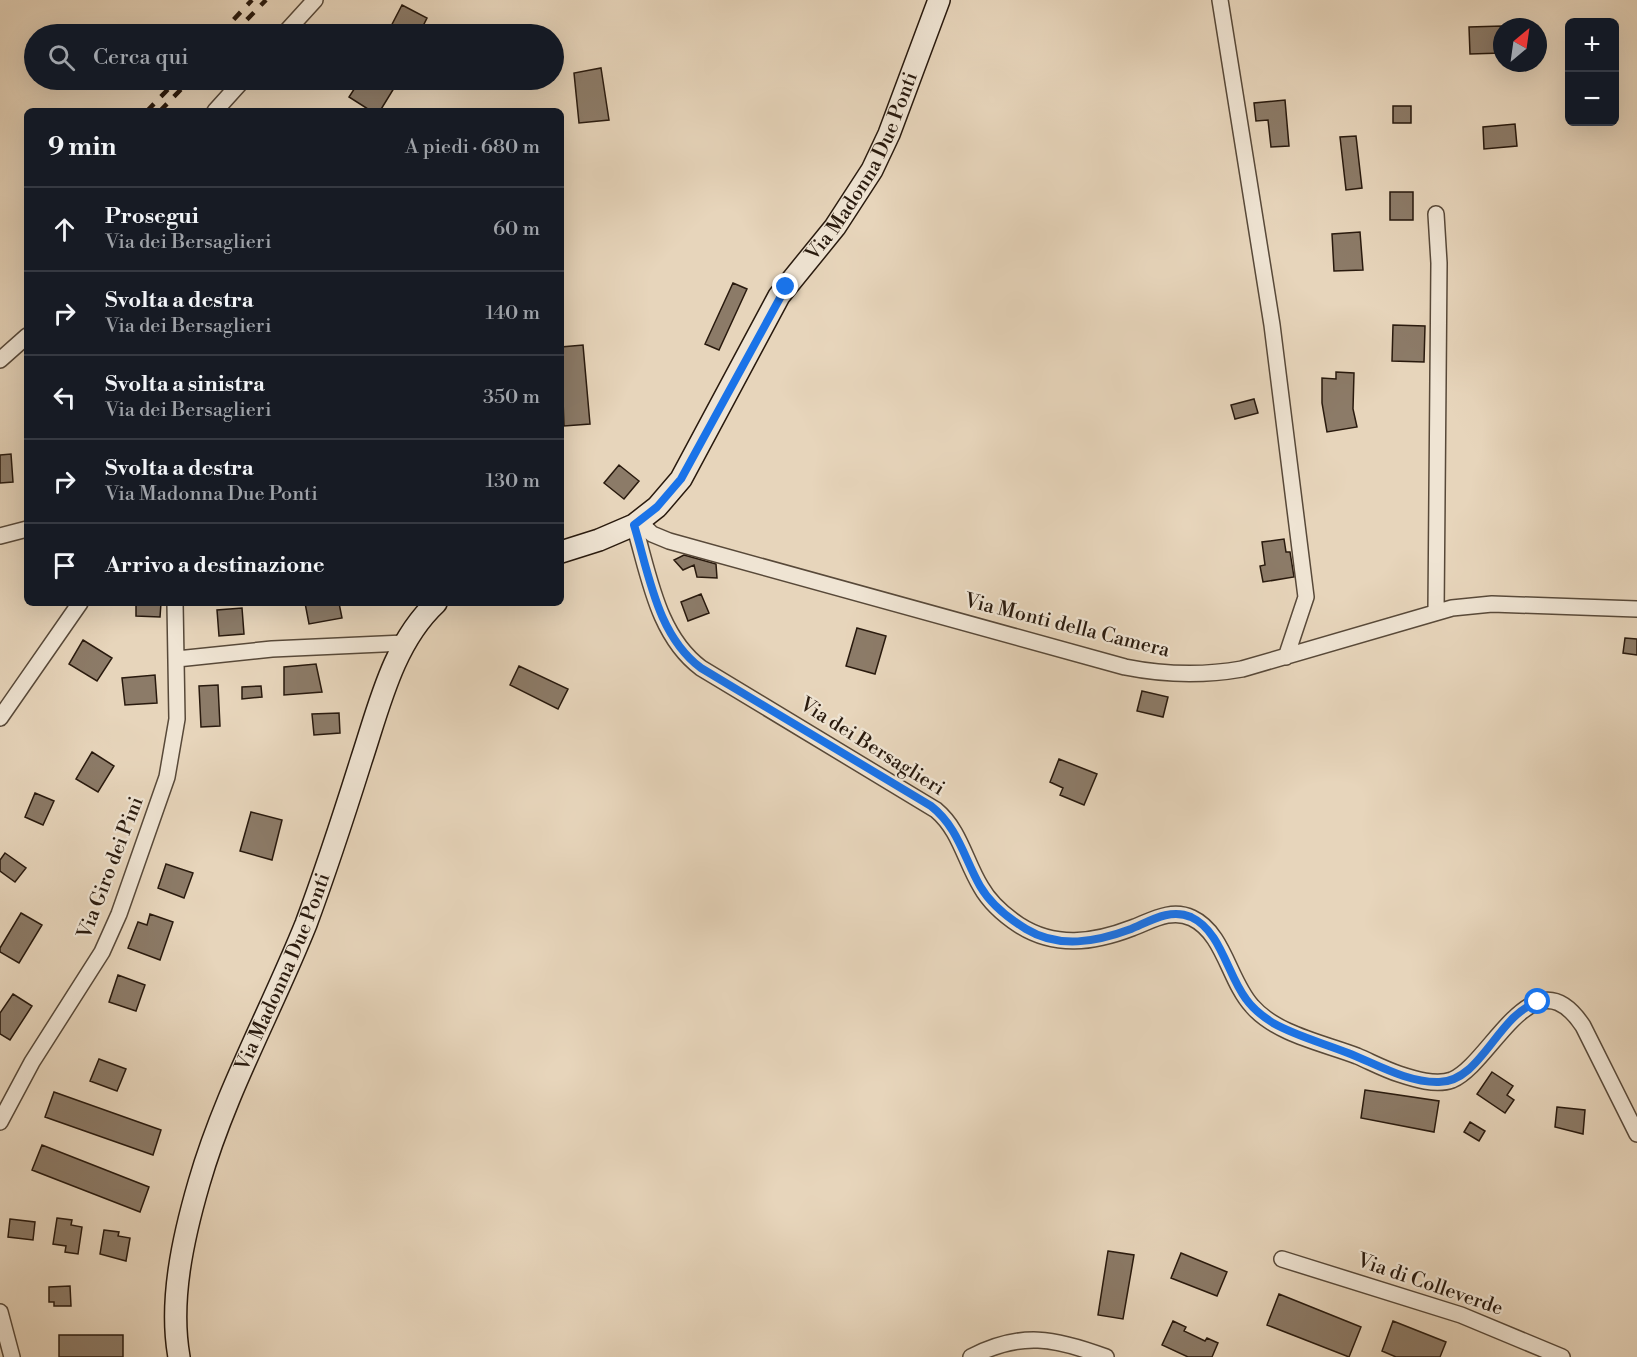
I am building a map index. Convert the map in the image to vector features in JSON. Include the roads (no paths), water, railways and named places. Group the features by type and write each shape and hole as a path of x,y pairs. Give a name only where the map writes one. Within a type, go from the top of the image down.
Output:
{"main road":[{"name":"Via Madonna Due Ponti","path":"564,551 605,538 637,523 657,507 681,479 779,296 821,246 862,188 889,134 939,0"},
{"name":"Via Madonna Due Ponti","path":"179,1357 175,1329 178,1287 190,1219 206,1159 225,1108 305,924 379,707 404,643 427,606"}],"street":[{"path":"293,24 315,0"},
{"path":"1220,0 1272,325 1306,597 1286,657"},
{"path":"218,108 234,90"},
{"path":"1436,214 1439,263 1436,611"},
{"path":"0,360 24,339"},
{"name":"Via Monti della Camera","path":"637,523 652,534 669,541 1148,671 1212,674 1286,657 1436,611 1492,604 1637,609"},
{"name":"Via dei Bersaglieri","path":"637,523 664,623 682,652 701,668 931,806 951,826 980,886 990,901 1028,930 1051,939 1076,942 1128,930 1168,914 1191,917 1213,937 1245,998 1264,1017 1291,1031 1390,1071 1432,1082 1450,1081 1467,1071 1524,1009 1538,1002 1557,1004 1572,1012 1583,1026 1637,1134"},
{"path":"0,536 24,530"},
{"path":"0,718 78,606"},
{"name":"Via Giro dei Pini","path":"0,1122 32,1062 102,952 117,920 170,765 177,719 175,606"},
{"path":"177,659 272,649 404,643"},
{"name":"Via di Colleverde","path":"1282,1259 1450,1311 1562,1357"},
{"path":"0,1312 12,1357"},
{"path":"971,1357 1011,1342 1043,1338 1070,1344 1106,1357"}],"railway":[{"path":"229,24 252,0"},
{"path":"243,24 266,0"},
{"path":"150,108 167,90"},
{"path":"163,108 180,90"}]}
